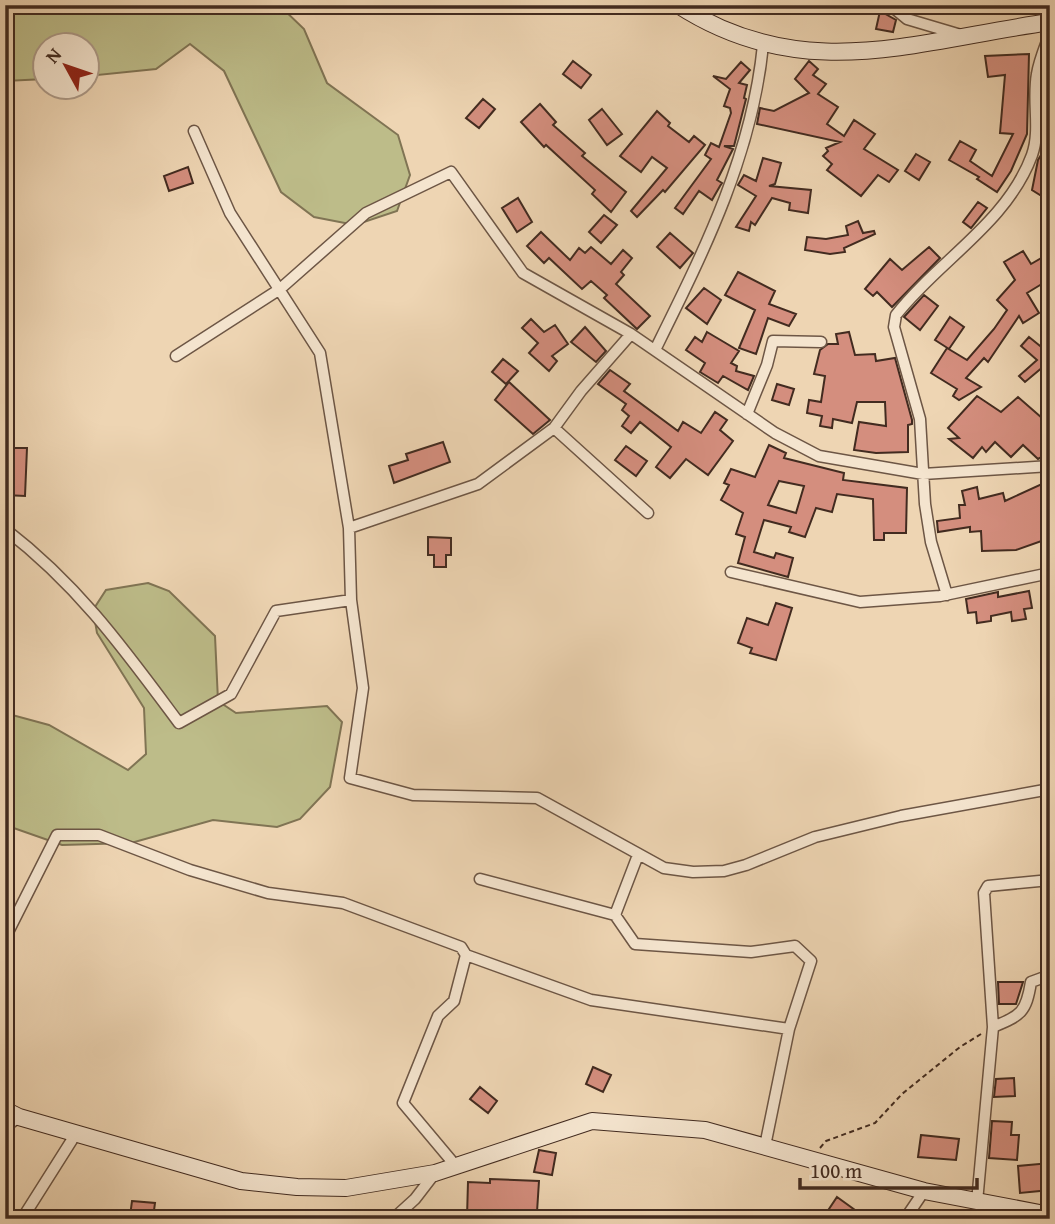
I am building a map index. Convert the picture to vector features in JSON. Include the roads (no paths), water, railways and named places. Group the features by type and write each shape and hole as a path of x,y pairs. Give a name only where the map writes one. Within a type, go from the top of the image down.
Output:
{"street":[{"path":"678,5 724,31 763,45 838,54 1050,22"},
{"path":"891,5 907,19 966,36"},
{"path":"947,595 931,542 920,419 894,327 896,315 1001,208 1018,182 1032,155 1037,132 1037,74 1050,33"},
{"path":"655,350 723,206 758,96 763,45"},
{"path":"194,131 230,213 320,353 349,528 351,600 363,688 350,778 413,795 537,798 664,868 693,872 724,871 815,837 901,816 1050,789"},
{"path":"176,356 280,289 366,212 451,172 523,273 631,334 747,414 819,456 923,474 1050,466"},
{"path":"349,528 478,484 554,428 581,391 631,334"},
{"path":"747,414 767,365 773,341 821,342"},
{"path":"554,428 648,513"},
{"path":"5,529 47,562 107,625 179,723 231,694 276,611 351,600"},
{"path":"731,572 860,602 947,595 1050,573"},
{"path":"5,938 57,835 99,835 190,870 268,893 342,903 461,947 466,955 591,1000 789,1029"},
{"path":"615,915 638,855"},
{"path":"480,878 615,915 635,944 751,952 795,946 811,961 789,1029 765,1146"},
{"path":"977,1202 993,1027 985,889 988,886 1050,880"},
{"path":"455,1165 403,1103 438,1016 454,1001 466,955"},
{"path":"993,1027 1019,1016 1027,1002 1031,982 1050,975"},
{"path":"5,1127 12,1113 241,1181 267,1185 346,1188 435,1173 592,1121 705,1130 924,1191 1050,1215"},
{"path":"22,1219 77,1132"},
{"path":"393,1219 415,1199 435,1173"},
{"path":"905,1219 924,1191"}]}
